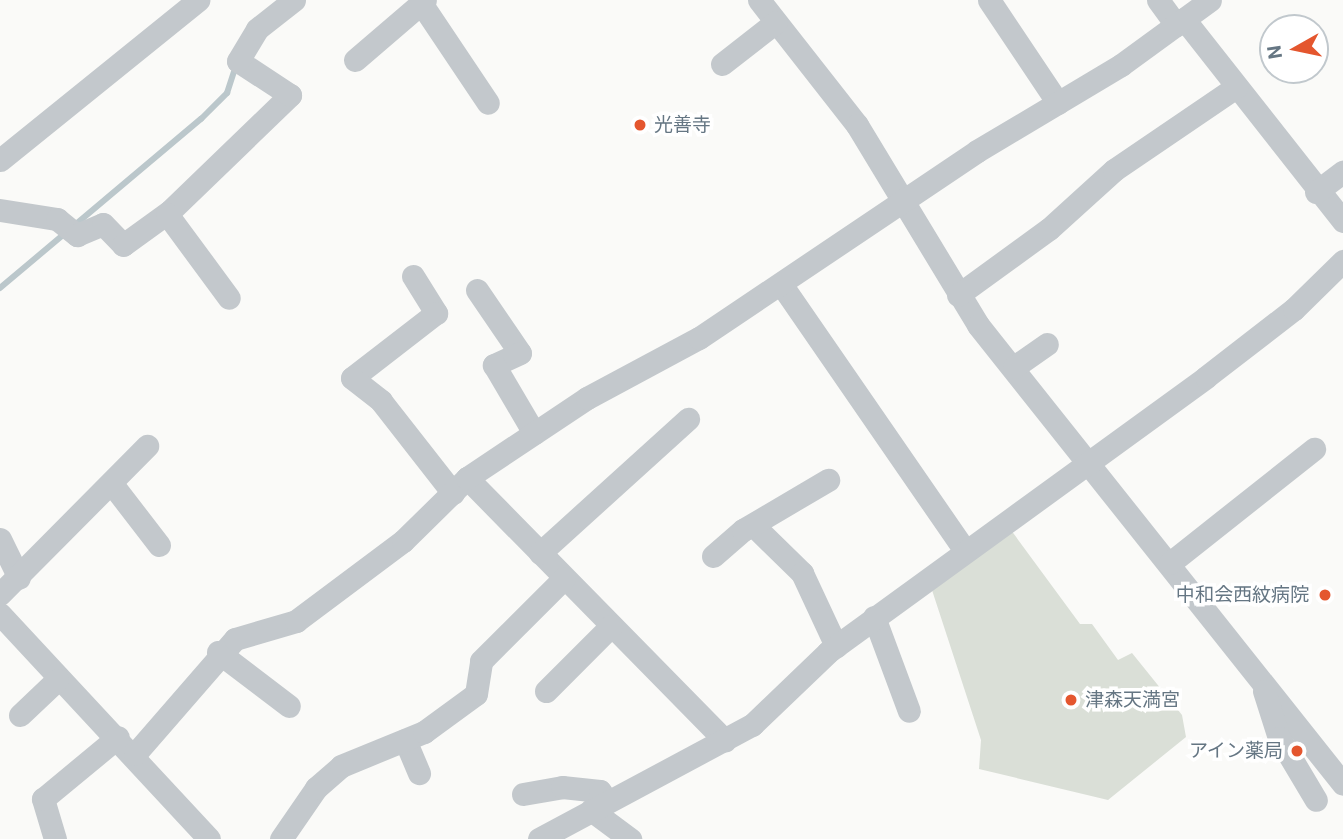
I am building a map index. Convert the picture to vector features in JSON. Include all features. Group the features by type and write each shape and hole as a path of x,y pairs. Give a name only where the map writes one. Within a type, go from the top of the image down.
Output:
{"street":[{"path":"0,160 198,0"},
{"path":"0,210 72,230 103,224 124,245 167,214 290,95 238,61 257,29 294,0"},
{"path":"758,0 857,125 905,200 958,295 1014,368 1090,459 1343,784"},
{"path":"1158,0 1236,87 1316,192 1343,221"},
{"path":"135,754 163,728 218,652 265,626 296,621 404,541 460,485 534,433 781,284 1210,0"},
{"path":"355,60 423,2 488,103"},
{"path":"986,6 1058,103"},
{"path":"722,64 776,22"},
{"path":"958,295 1049,229 1114,170 1236,87"},
{"path":"1316,192 1343,172"},
{"path":"167,214 229,298"},
{"path":"539,839 752,725 836,646 964,549 1294,309 1343,261"},
{"path":"413,276 436,313 352,377 381,401 460,485 540,553 725,741"},
{"path":"781,284 964,549"},
{"path":"477,290 520,353 494,366 534,433"},
{"path":"1014,368 1047,344"},
{"path":"540,553 688,419"},
{"path":"0,594 19,578 148,446"},
{"path":"1170,564 1314,449"},
{"path":"713,556 753,525 828,480"},
{"path":"112,484 159,545"},
{"path":"753,525 802,573 836,646"},
{"path":"0,539 19,578"},
{"path":"281,839 316,788 341,766 405,740 452,715 476,694 481,661 564,578"},
{"path":"0,614 57,680 135,754 209,839"},
{"path":"874,617 909,711"},
{"path":"546,691 611,626"},
{"path":"218,652 289,706"},
{"path":"20,715 57,680"},
{"path":"1264,685 1274,726 1316,800"},
{"path":"55,839 43,799 118,737"},
{"path":"405,740 419,773"},
{"path":"523,794 562,787 600,791 599,806 630,839"}],"shaded area":[{"path":"1008,526 1080,624 1092,624 1118,660 1132,653 1182,715 1186,737 1108,800 979,769 981,740 930,584"}],"waterway":[{"path":"0,288 201,119 227,93 234,72"}],"place":[{"name":"光善寺","path":"640,125"},
{"name":"中和会西紋病院","path":"1325,595"},
{"name":"津森天満宮","path":"1071,700"},
{"name":"アイン薬局","path":"1297,751"}]}
